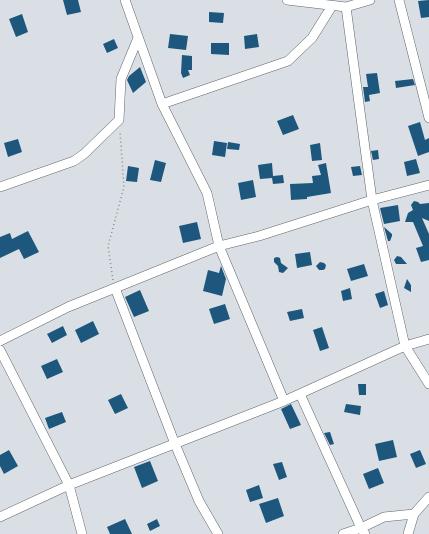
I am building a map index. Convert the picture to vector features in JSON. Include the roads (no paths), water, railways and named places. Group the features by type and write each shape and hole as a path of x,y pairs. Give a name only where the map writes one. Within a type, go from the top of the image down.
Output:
{"street":[{"path":"125,0 162,104 207,193 219,246 284,401"},
{"path":"287,0 346,7 370,0"},
{"path":"399,0 429,118"},
{"path":"162,104 288,61 312,38 332,6"},
{"path":"346,7 372,200 405,346 429,384"},
{"path":"0,187 74,161 84,154 119,120 121,79 138,38"},
{"path":"0,341 68,307 219,246 259,236 372,200 429,185"},
{"path":"115,288 175,444 199,501 218,534"},
{"path":"0,517 69,485 284,401 405,346 429,339"},
{"path":"0,350 69,485 82,534"},
{"path":"300,394 363,531"},
{"path":"408,534 414,514 429,497"},
{"path":"343,534 363,531 384,517 414,514"}]}
